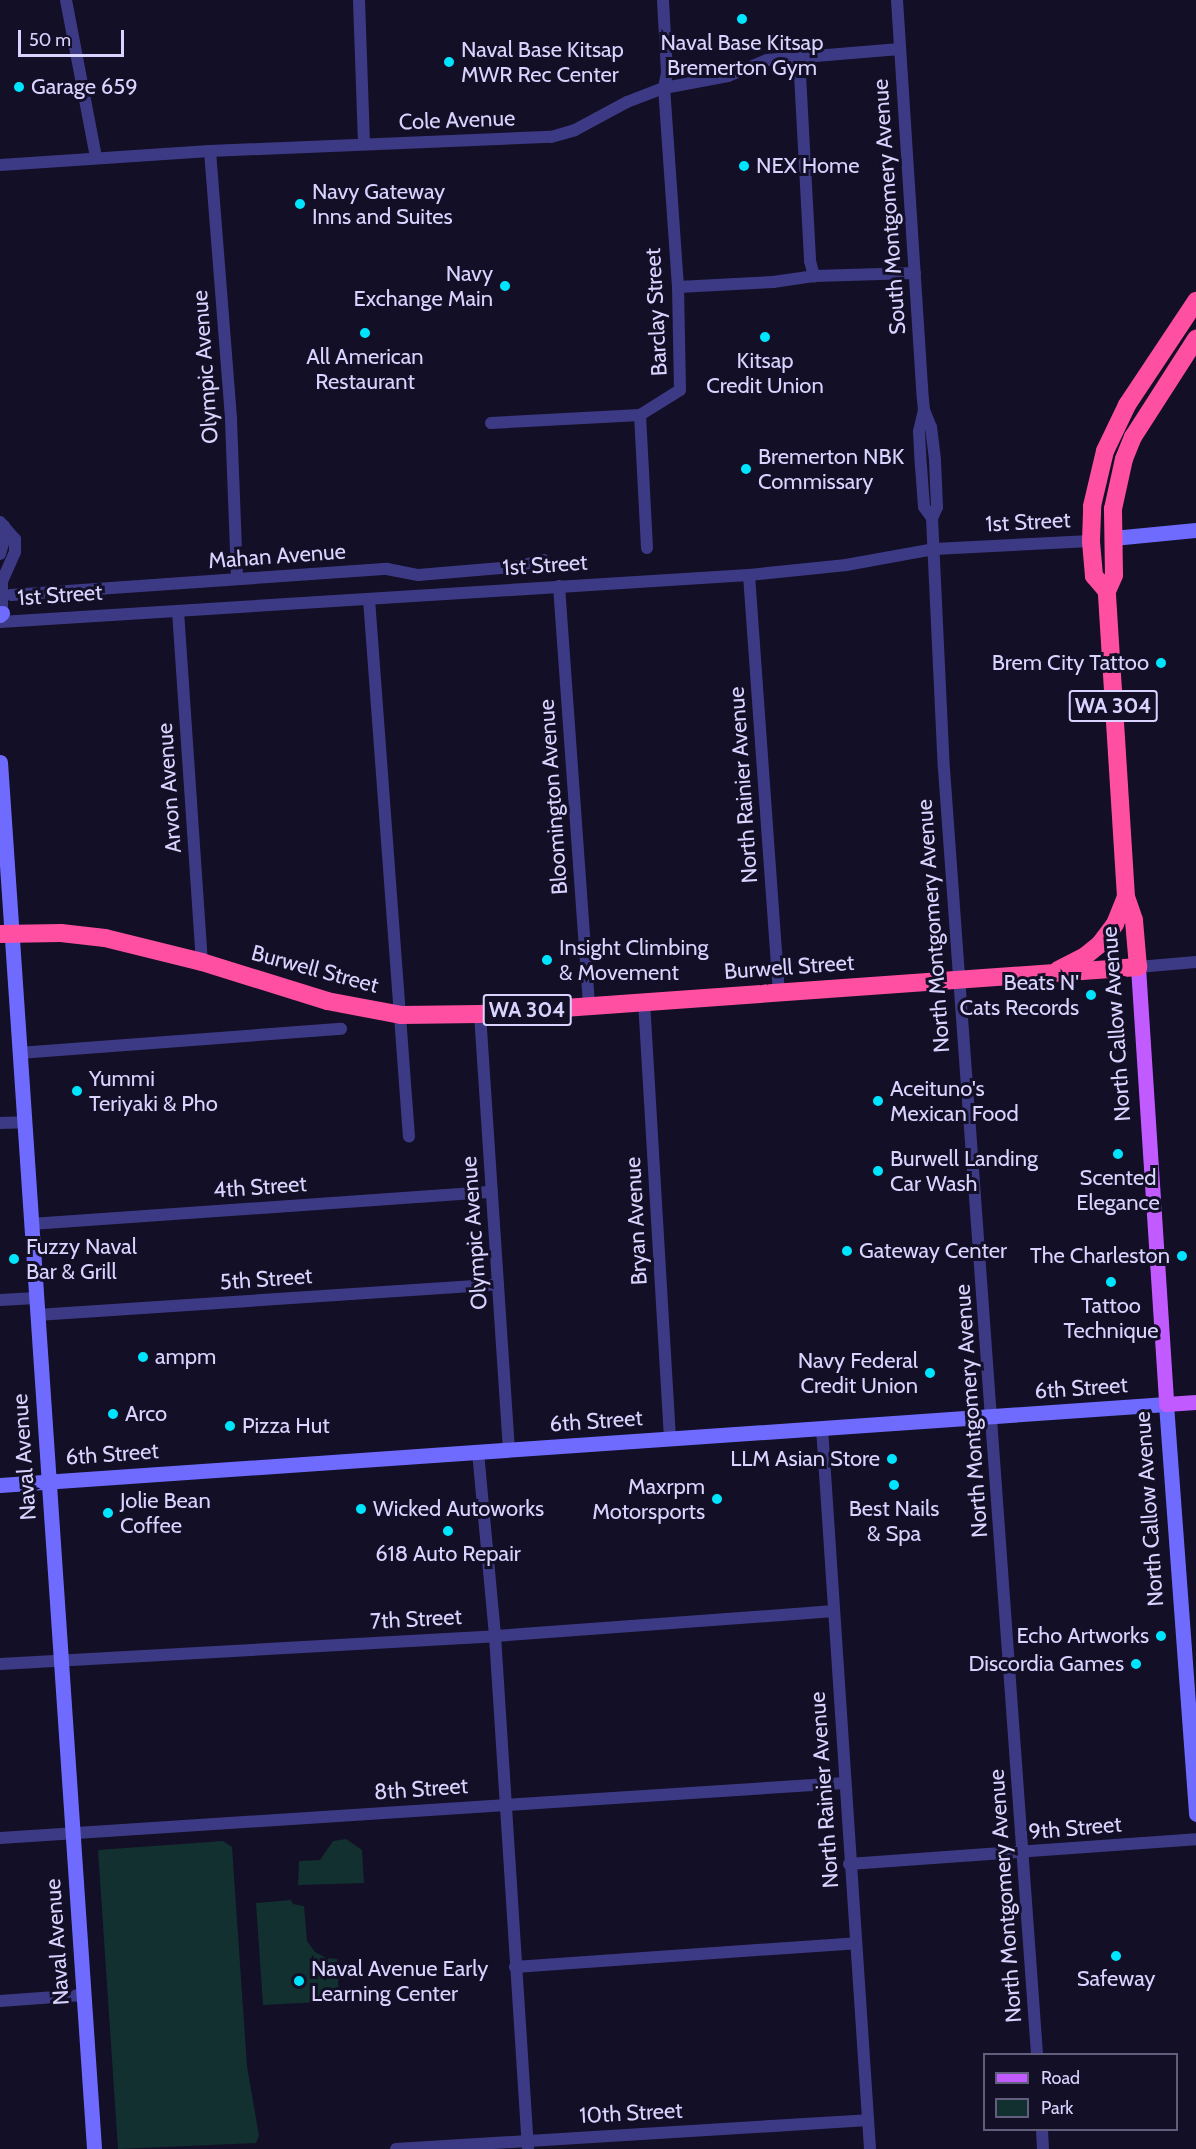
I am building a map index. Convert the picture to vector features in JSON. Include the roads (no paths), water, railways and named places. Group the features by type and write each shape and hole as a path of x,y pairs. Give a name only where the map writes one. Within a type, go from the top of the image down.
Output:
{"highway":[{"name":"WA 304","path":"1091,541 1092,506 1098,474 1114,429 1196,301"},
{"name":"WA 304","path":"1113,538 1113,509 1119,480 1133,437 1196,339"},
{"name":"North Callow Avenue","path":"1113,538 1114,575 1107,591 1126,897 1134,920 1138,967"},
{"name":"North Callow Avenue","path":"1091,541 1094,576 1107,591"},
{"name":"WA 304","path":"1051,973 1084,957 1100,944 1115,924 1126,897"},
{"name":"Burwell Street","path":"6,933 61,933 105,938 202,962 327,1001 401,1015 480,1014 1138,967"}],"main road":[{"name":"North Callow Avenue","path":"1138,967 1166,1404"},
{"name":"6th Street","path":"1166,1404 1196,1402"}],"street":[{"path":"66,0 96,157"},
{"path":"359,0 364,144"},
{"name":"Barclay Street","path":"640,415 680,390 678,287 664,88 667,72 663,0"},
{"name":"South Montgomery Avenue","path":"897,0 924,410 932,427 935,461 937,507 932,518 934,549"},
{"name":"Cole Avenue","path":"0,165 210,151 552,137 575,130 627,102 664,88 728,76 767,60 900,49"},
{"path":"799,56 810,253 814,276"},
{"name":"Olympic Avenue","path":"210,151 231,420 237,579"},
{"path":"678,287 773,282 814,276 915,273"},
{"path":"491,423 640,415 646,548"},
{"path":"0,554 4,540 2,524"},
{"path":"0,617 5,568 15,552 15,539 2,524"},
{"path":"1113,538 1195,531"},
{"name":"1st Street","path":"0,617 178,611 749,575 846,566 934,549 1091,541"},
{"name":"North Montgomery Avenue","path":"934,549 957,979 992,1416 1037,2053"},
{"name":"Mahan Avenue","path":"11,595 387,569 418,575 514,567 544,560"},
{"name":"North Rainier Avenue","path":"749,575 779,992"},
{"name":"Bloomington Avenue","path":"559,586 589,1005"},
{"path":"369,599 410,1137"},
{"name":"Arvon Avenue","path":"178,611 202,962"},
{"name":"Naval Avenue","path":"0,762 6,933 20,1053 94,2149"},
{"name":"Burwell Street","path":"1138,967 1196,962"},
{"name":"Bryan Avenue","path":"644,1001 669,1439"},
{"name":"Olympic Avenue","path":"480,1014 509,1450"},
{"path":"20,1053 341,1029"},
{"path":"0,1123 24,1122"},
{"name":"4th Street","path":"31,1224 492,1192"},
{"name":"5th Street","path":"37,1315 498,1284"},
{"path":"0,1300 36,1298"},
{"name":"6th Street","path":"0,1485 1166,1404"},
{"name":"North Callow Avenue","path":"1166,1404 1196,1814"},
{"name":"North Rainier Avenue","path":"822,1428 849,1864 870,2149"},
{"path":"478,1452 495,1636 504,1805 528,2145"},
{"name":"7th Street","path":"0,1664 495,1636 834,1611"},
{"name":"8th Street","path":"0,1838 844,1783"},
{"name":"9th Street","path":"849,1864 1196,1839"},
{"path":"515,1966 856,1943"},
{"path":"0,2001 83,1995"},
{"name":"10th Street","path":"396,2149 528,2145 868,2120"},
{"path":"1042,2131 1043,2149"}],"place":[{"name":"Naval Base Kitsap Bremerton Gym","path":"742,19"},
{"name":"Naval Base Kitsap MWR Rec Center","path":"449,62"},
{"name":"Garage 659","path":"19,87"},
{"name":"NEX Home","path":"744,166"},
{"name":"Navy Gateway Inns and Suites","path":"300,204"},
{"name":"Navy Exchange Main","path":"505,286"},
{"name":"All American Restaurant","path":"365,333"},
{"name":"Kitsap Credit Union","path":"765,337"},
{"name":"Bremerton NBK Commissary","path":"746,469"},
{"name":"Brem City Tattoo","path":"1161,663"},
{"name":"Insight Climbing & Movement","path":"547,960"},
{"name":"Beats N' Cats Records","path":"1091,995"},
{"name":"Yummi Teriyaki & Pho","path":"77,1091"},
{"name":"Aceituno's Mexican Food","path":"878,1101"},
{"name":"Scented Elegance","path":"1118,1154"},
{"name":"Burwell Landing Car Wash","path":"878,1171"},
{"name":"Gateway Center","path":"847,1251"},
{"name":"The Charleston","path":"1182,1256"},
{"name":"Fuzzy Naval Bar & Grill","path":"14,1259"},
{"name":"Tattoo Technique","path":"1111,1282"},
{"name":"ampm","path":"143,1357"},
{"name":"Navy Federal Credit Union","path":"930,1373"},
{"name":"Arco","path":"113,1414"},
{"name":"Pizza Hut","path":"230,1426"},
{"name":"LLM Asian Store","path":"892,1459"},
{"name":"Best Nails & Spa","path":"894,1485"},
{"name":"Maxrpm Motorsports","path":"717,1499"},
{"name":"Wicked Autoworks","path":"361,1509"},
{"name":"Jolie Bean Coffee","path":"108,1513"},
{"name":"618 Auto Repair","path":"448,1531"},
{"name":"Echo Artworks","path":"1161,1636"},
{"name":"Discordia Games","path":"1136,1664"},
{"name":"Safeway","path":"1116,1956"},
{"name":"Naval Avenue Early Learning Center","path":"299,1981"}]}
